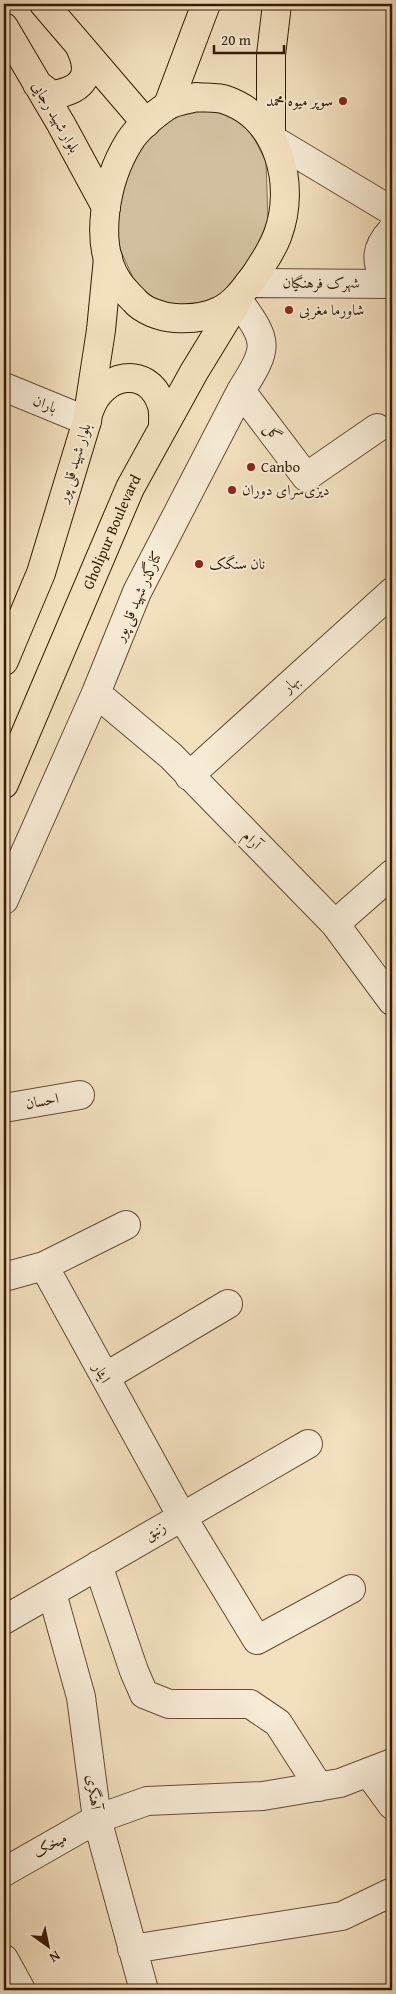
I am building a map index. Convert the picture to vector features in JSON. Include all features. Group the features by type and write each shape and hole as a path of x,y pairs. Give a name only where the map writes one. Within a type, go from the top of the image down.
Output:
{"main road":[{"path":"44,4 146,122"},
{"path":"168,105 206,4"},
{"path":"272,137 252,113 225,100 196,97 168,105 146,122 129,142 110,184 104,231 108,256 118,282 137,303 163,317 192,319 220,311 243,292 270,253 279,232 284,186 280,160 272,137 271,55 277,4"},
{"name":"بلوار شهید رجایی","path":"4,27 106,207"},
{"path":"37,84 52,96 70,92 83,80 87,62 79,45"},
{"name":"بلوار شهید قلی پور","path":"4,661 40,573 88,419 101,330 108,256"},
{"name":"Gholipur Boulevard","path":"4,784 130,488 163,426 243,292"},
{"path":"88,419 94,396 108,384 124,378 142,379 155,390 162,404 163,426"}],"street":[{"path":"272,137 392,211"},
{"path":"389,283 380,271 378,258 382,241 392,230"},
{"name":"شهرک فرهنگیان","path":"243,292 389,283"},
{"name":"کنارگذر شهید قلی پور","path":"4,900 96,693 137,592 241,391 259,362 263,348 262,336 256,326 243,292"},
{"name":"باران","path":"4,387 88,419"},
{"name":"گل","path":"241,391 306,477 377,428"},
{"name":"بهار","path":"189,776 392,592"},
{"name":"آرام","path":"96,693 170,756 335,924 392,1001"},
{"path":"335,924 392,874"},
{"name":"احسان","path":"4,1108 80,1095"},
{"path":"4,1277 44,1266 126,1225"},
{"name":"ایثار","path":"44,1266 181,1516 257,1640 351,1589"},
{"path":"104,1377 228,1304"},
{"name":"زنبق","path":"4,1620 308,1444"},
{"path":"98,1565 134,1671 144,1694 169,1704 250,1704 278,1723 319,1787"},
{"name":"آهنگری","path":"52,1593 81,1696 97,1819 144,1990"},
{"path":"380,1768 392,1805"},
{"name":"میخک","path":"4,1872 97,1819 147,1801 262,1796 340,1783 380,1768"},
{"path":"132,1948 342,1916 392,1892"},
{"path":"4,1959 21,1990"}],"shaded area":[{"path":"218,110 248,127 266,161 268,221 246,270 219,297 190,306 159,302 136,284 118,245 117,211 128,165 152,133 183,112"}],"place":[{"name":"سوپر میوه محمد","path":"343,101"},
{"name":"شاورما مغربی","path":"289,310"},
{"name":"Canbo","path":"251,467"},
{"name":"دیزی‌سرای دوران","path":"232,490"},
{"name":"نان سنگک","path":"199,564"}]}
